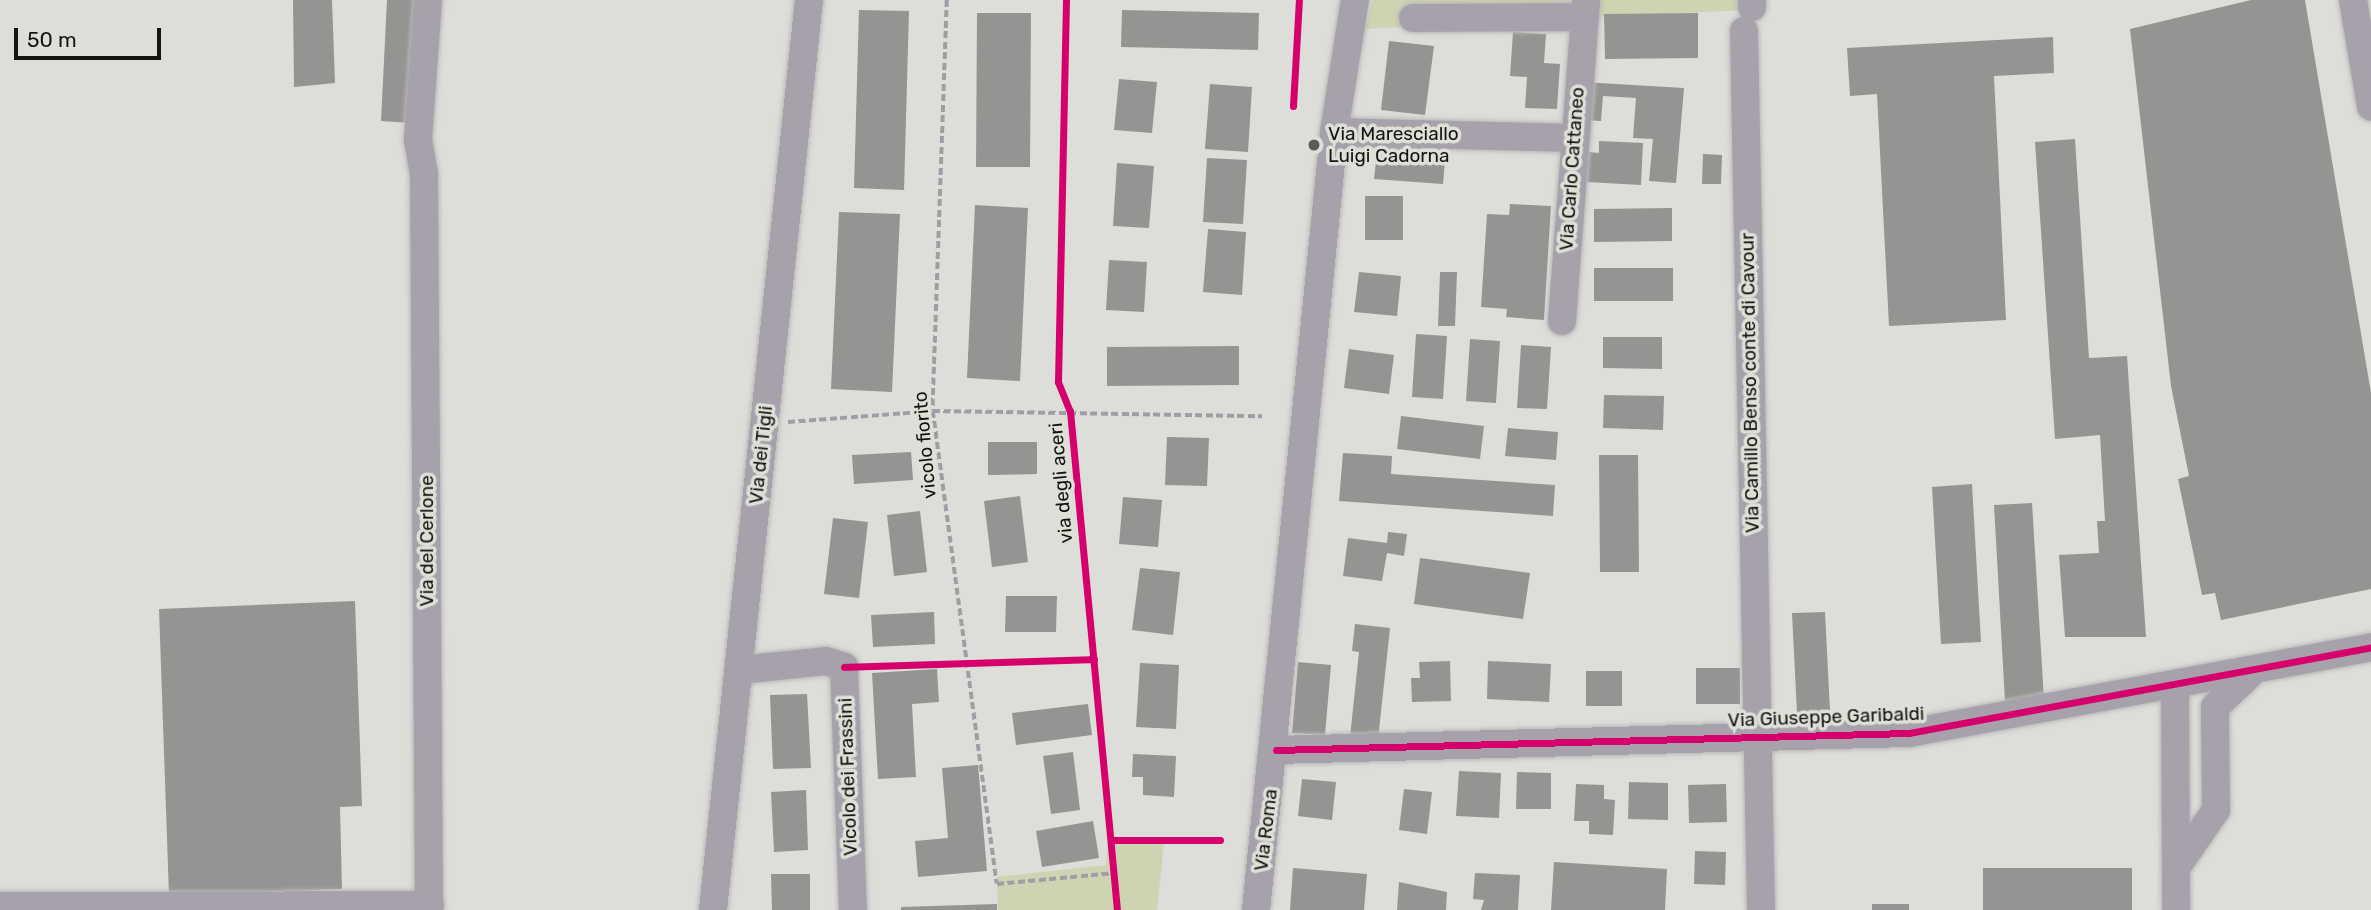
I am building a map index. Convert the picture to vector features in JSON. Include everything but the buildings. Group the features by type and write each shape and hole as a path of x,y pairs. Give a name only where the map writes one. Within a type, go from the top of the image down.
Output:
{"street":[{"name":"Via del Cerlone","path":"424,173 418,140 428,0"},
{"name":"Via del Cerlone","path":"430,907 424,173 447,0"},
{"name":"Via dei Tigli","path":"713,910 809,0"},
{"path":"1276,750 1334,132 1355,0"},
{"path":"2353,0 2370,93"},
{"name":"Via Carlo Cattaneo","path":"1413,18 1586,8 1572,138 1562,321"},
{"name":"Via Camillo Benso conte di Cavour","path":"1750,13 1756,735 1761,910"},
{"path":"1334,132 1572,138"},
{"name":"Via Giuseppe Garibaldi","path":"1276,750 1756,735 1909,733 2175,686 2371,647"},
{"name":"Vicolo dei Frassini","path":"739,670 826,661 844,667 853,910"},
{"path":"2176,868 2216,810 2215,707 2221,695 2259,668"},
{"path":"2175,686 2176,910"},
{"name":"Via Roma","path":"1256,910 1276,750"},
{"path":"0,906 430,907"}],"path":[{"path":"765,424 933,411 1262,416"},
{"path":"950,664 976,664"},
{"path":"1113,862 1116,890"},
{"path":"997,894 997,884 1114,876"}],"green space":[{"path":"1373,0 1745,0 1745,10 1365,29"},
{"path":"1108,843 1164,843 1157,910 998,910 997,877 1106,865"}],"cycle path":[{"name":"via degli aceri","path":"1066,0 1058,382 1070,411 1117,910"},
{"path":"1293,106 1299,0"},
{"path":"1276,750 1909,733 2371,647"},
{"path":"844,667 1094,659"},
{"path":"1111,840 1220,840"}],"place":[{"name":"Via Maresciallo Luigi Cadorna","path":"1314,145"}]}
